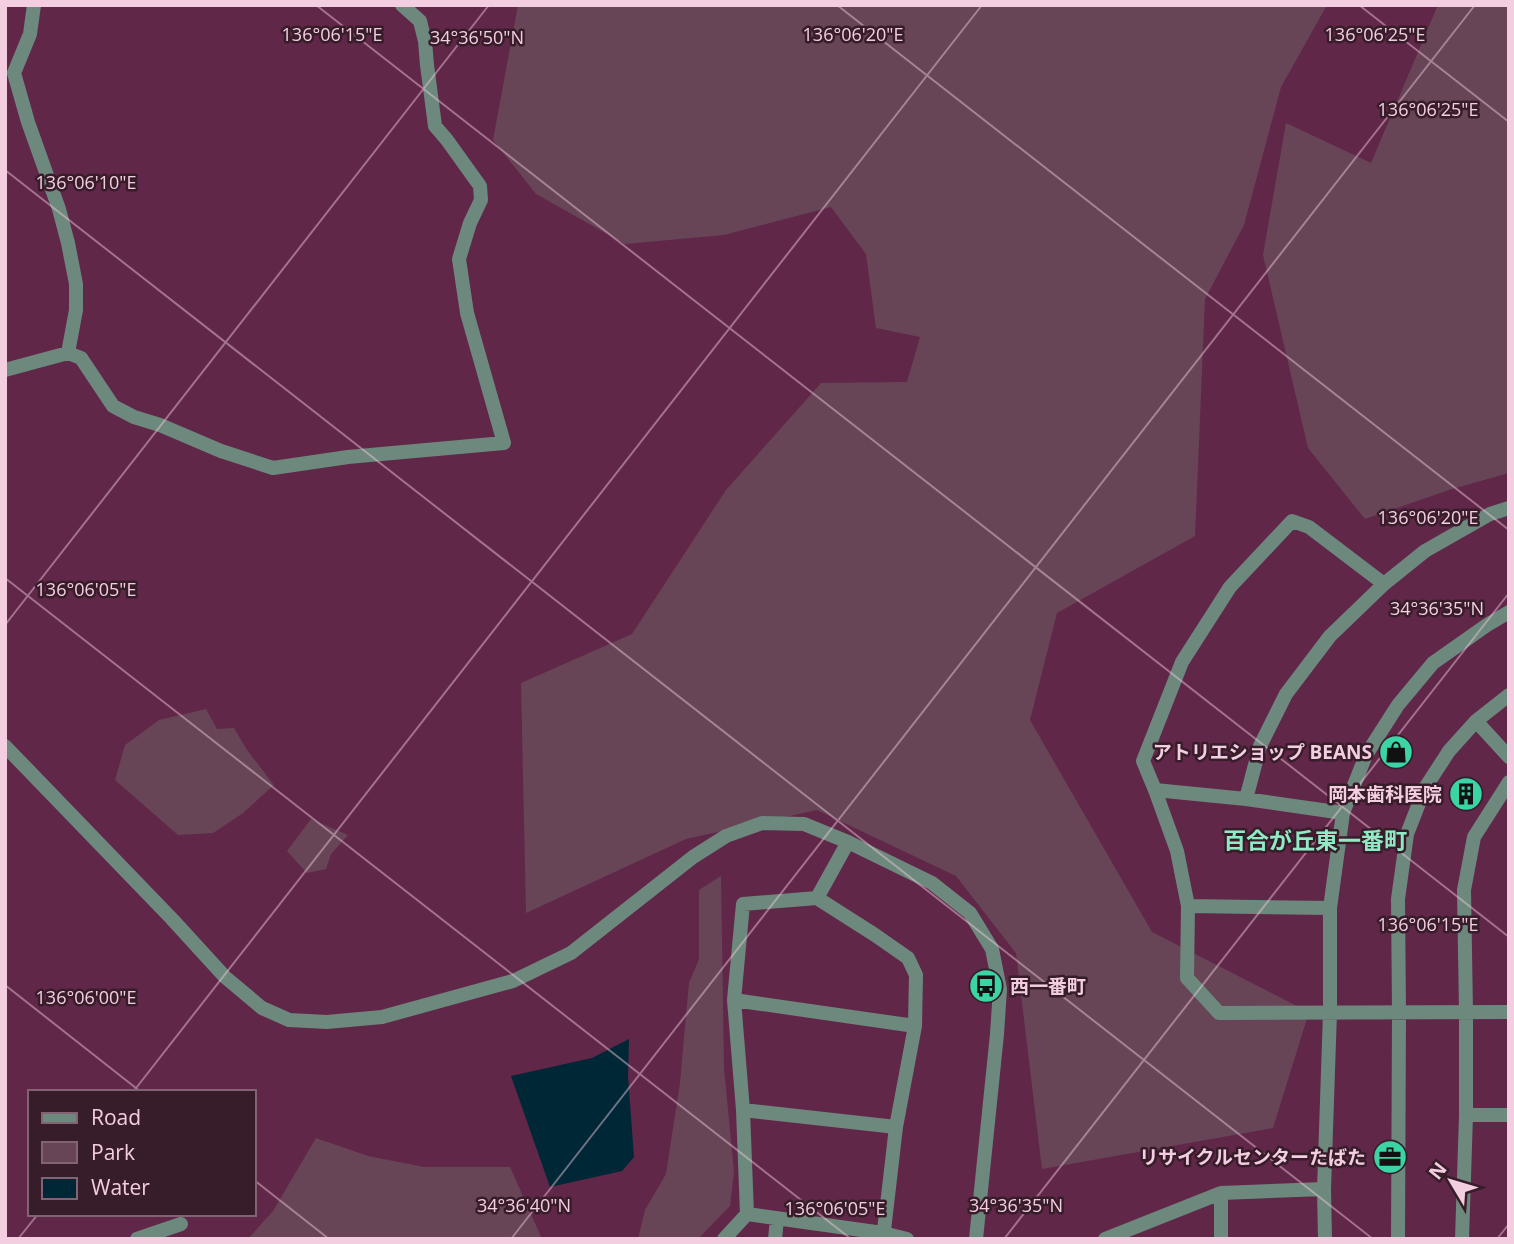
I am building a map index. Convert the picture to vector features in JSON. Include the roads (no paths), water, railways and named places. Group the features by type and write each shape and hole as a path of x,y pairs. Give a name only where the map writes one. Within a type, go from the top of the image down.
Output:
{"street":[{"path":"34,5 30,34 10,73 60,209 68,243 76,284 76,310 68,353"},
{"path":"5,370 68,353 81,358 114,406 134,417 221,451 273,468 348,457 504,443 467,313 459,259 470,223 481,200 480,186 435,126 421,20 402,5"},
{"path":"1246,799 1260,746 1286,694 1330,636 1384,584 1425,551 1490,514 1509,508"},
{"path":"1384,584 1309,527 1292,522 1230,587 1182,662 1143,761 1177,851 1188,906 1187,978 1219,1013 1509,1012"},
{"path":"1325,1239 1324,1189 1330,1012 1329,908 1343,813 1366,755 1398,705 1433,663 1509,612"},
{"path":"1398,1239 1398,899 1407,834 1425,788 1449,751 1476,721 1509,695"},
{"path":"1476,721 1509,757"},
{"path":"5,746 173,919 225,977 262,1008 289,1020 327,1022 382,1017 513,981 571,953 692,858 726,836 762,823 804,824 848,842 932,884 970,913 992,949 1000,989 998,1034 976,1239"},
{"path":"1462,1239 1466,1115 1464,890 1475,837 1509,782"},
{"path":"1155,790 1246,799 1343,813"},
{"path":"817,898 848,842"},
{"path":"724,1239 747,1214 743,1110 734,1000 743,904 817,898 908,958 916,975 915,1026 896,1127 883,1236"},
{"path":"1188,906 1329,908"},
{"path":"734,1000 915,1026"},
{"path":"743,1110 896,1127"},
{"path":"1466,1115 1509,1115"},
{"path":"1105,1239 1221,1193 1324,1189"},
{"path":"1221,1193 1221,1239"},
{"path":"747,1214 907,1239"},
{"path":"775,1239 777,1219"},
{"path":"137,1239 181,1224"}],"water":[{"path":"629,1039 628,1076 634,1157 622,1171 550,1187 511,1076 592,1058"}],"place":[{"name":"アトリエショップ BEANS","path":"1396,752"},
{"name":"岡本歯科医院","path":"1466,794"},
{"name":"西一番町","path":"986,986"},
{"name":"リサイクルセンターたばた","path":"1390,1157"}],"district":[{"name":"百合が丘東一番町","path":"1315,840"}]}
